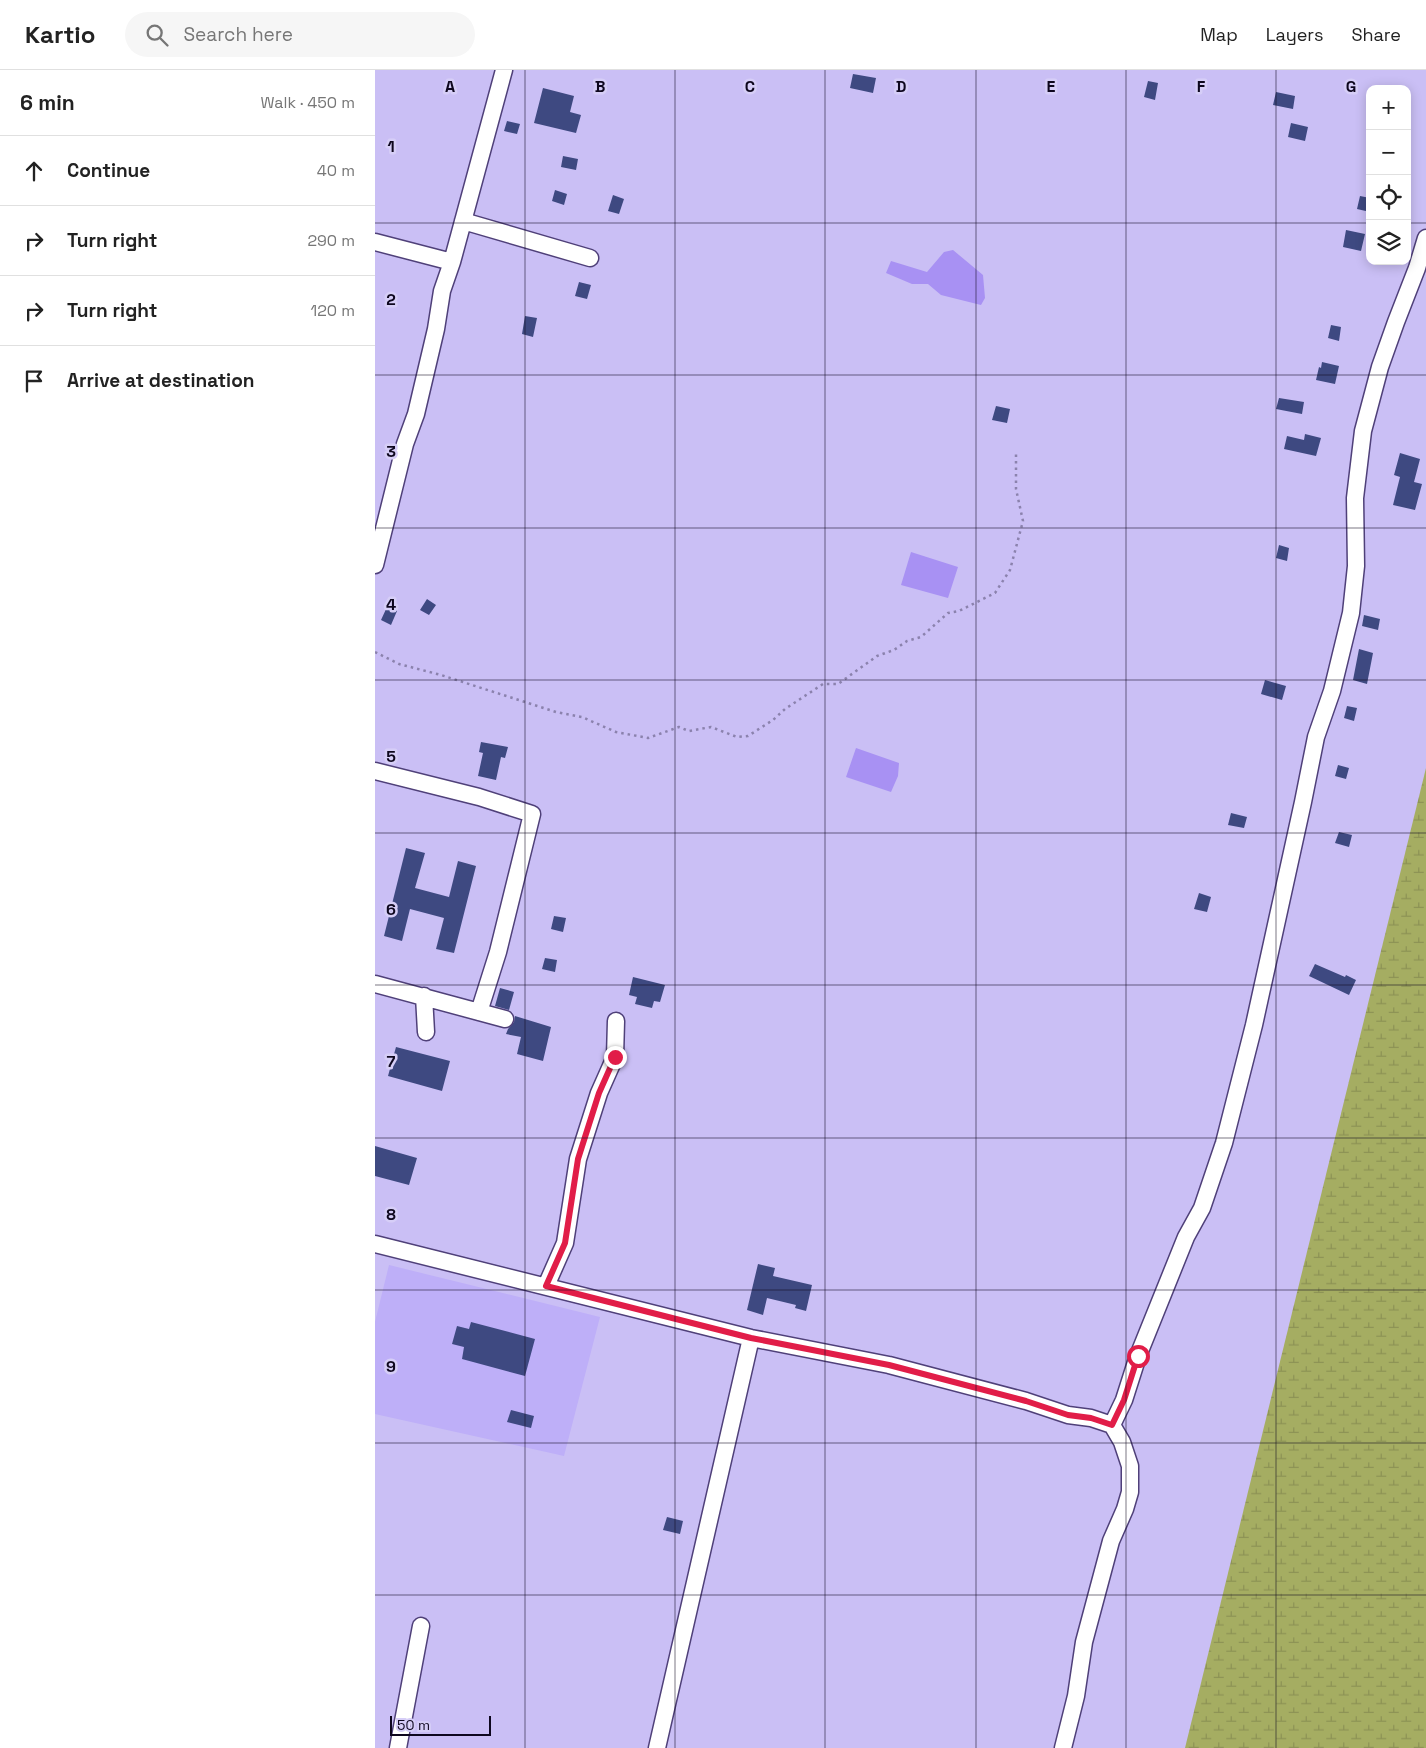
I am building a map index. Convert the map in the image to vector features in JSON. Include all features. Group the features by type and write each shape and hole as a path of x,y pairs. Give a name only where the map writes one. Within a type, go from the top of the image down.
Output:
{"street":[{"path":"375,565 405,444 416,414 436,329 442,291 452,262 504,70"},
{"path":"463,221 590,258"},
{"path":"1112,1425 1124,1400 1138,1356 1187,1237 1202,1208 1224,1143 1254,1025 1316,737 1332,691 1351,613 1355,566 1355,498 1363,430 1380,367 1395,322 1417,268 1426,238"},
{"path":"375,242 452,262"},
{"path":"375,771 479,797 532,814 498,952 479,1012"},
{"path":"375,984 424,996 505,1020"},
{"path":"424,996 427,1032"},
{"path":"546,1286 565,1243 578,1159 599,1093 615,1057 616,1021"},
{"path":"375,1244 751,1338 889,1365 1026,1401 1068,1415 1091,1418 1112,1425 1122,1442 1130,1466 1130,1492 1111,1541 1084,1642 1075,1696 1063,1748"},
{"path":"657,1748 751,1338"},
{"path":"398,1748 421,1626"}],"path":[{"path":"375,652 399,664 441,674 556,712 582,717 615,732 648,738 679,727 689,731 711,727 737,738 748,736 823,684 838,684 877,656 894,650 907,641 921,637 948,613 959,612 995,593 1010,570 1023,521 1016,488 1016,454"}],"shaded area":[{"path":"953,250 983,275 985,298 981,305 941,295 928,284 912,284 886,273 891,261 927,272 944,252"},
{"path":"911,552 958,567 948,598 901,585"},
{"path":"856,748 899,763 898,776 891,792 846,777"},
{"path":"389,1265 600,1317 564,1456 375,1414 375,1322"}],"green space":[{"path":"1426,768 1426,1748 1185,1748"}],"building":[{"path":"853,74 876,78 873,93 850,88"},
{"path":"1148,81 1158,83 1155,100 1144,97"},
{"path":"543,88 574,96 570,112 581,115 576,133 534,123"},
{"path":"1276,92 1295,96 1293,109 1273,105"},
{"path":"507,121 520,124 517,134 504,131"},
{"path":"1291,123 1308,127 1305,141 1288,137"},
{"path":"563,156 578,159 576,170 561,167"},
{"path":"555,190 567,194 564,205 552,201"},
{"path":"613,195 624,199 619,214 608,211"},
{"path":"1360,196 1366,197 1366,211 1357,209"},
{"path":"1346,230 1365,234 1361,251 1343,247"},
{"path":"579,282 591,285 587,299 575,296"},
{"path":"525,316 537,318 533,337 522,334"},
{"path":"1331,325 1341,327 1339,341 1328,338"},
{"path":"1322,362 1339,366 1335,384 1316,380"},
{"path":"1279,398 1304,402 1302,414 1276,409"},
{"path":"996,406 1010,409 1007,423 992,420"},
{"path":"1305,434 1321,438 1316,456 1284,449 1287,436 1304,440"},
{"path":"1400,453 1420,459 1414,482 1422,484 1415,510 1393,505 1400,477 1394,475"},
{"path":"1279,545 1289,548 1287,561 1276,558"},
{"path":"427,599 436,605 429,615 420,610"},
{"path":"387,607 397,611 391,625 381,620"},
{"path":"1364,615 1380,619 1378,630 1362,626"},
{"path":"1359,649 1373,653 1367,684 1353,680"},
{"path":"1265,680 1286,686 1282,700 1261,694"},
{"path":"1347,706 1357,708 1354,721 1344,718"},
{"path":"481,742 508,747 505,758 501,757 496,780 478,776 483,753 479,752"},
{"path":"1338,765 1349,768 1346,779 1335,776"},
{"path":"1231,813 1247,817 1244,828 1228,825"},
{"path":"1339,832 1352,835 1349,847 1335,843"},
{"path":"406,848 425,853 415,888 449,897 458,861 476,866 454,953 436,949 444,918 410,909 402,941 384,936"},
{"path":"1199,893 1211,897 1207,912 1194,909"},
{"path":"554,916 566,918 563,932 551,929"},
{"path":"545,958 557,960 555,972 542,969"},
{"path":"1315,964 1356,980 1349,995 1309,976"},
{"path":"633,977 665,985 660,1002 654,1001 652,1008 635,1004 637,997 629,995"},
{"path":"500,988 514,992 509,1010 495,1006"},
{"path":"515,1016 551,1027 543,1061 517,1054 521,1037 506,1034 514,1022"},
{"path":"396,1047 450,1061 442,1091 388,1076"},
{"path":"375,1146 417,1158 409,1185 375,1176"},
{"path":"758,1264 775,1268 773,1276 812,1285 806,1311 795,1308 796,1305 767,1298 763,1315 747,1310"},
{"path":"471,1322 535,1339 525,1376 462,1359 464,1347 452,1344 457,1326 469,1329"},
{"path":"511,1410 534,1416 531,1428 507,1422"},
{"path":"667,1517 683,1521 680,1534 663,1530"}],"route":[{"path":"615,1057 599,1093 578,1159 565,1243 546,1286 751,1338 889,1365 1026,1401 1068,1415 1091,1418 1112,1425 1124,1400 1138,1356"}]}
